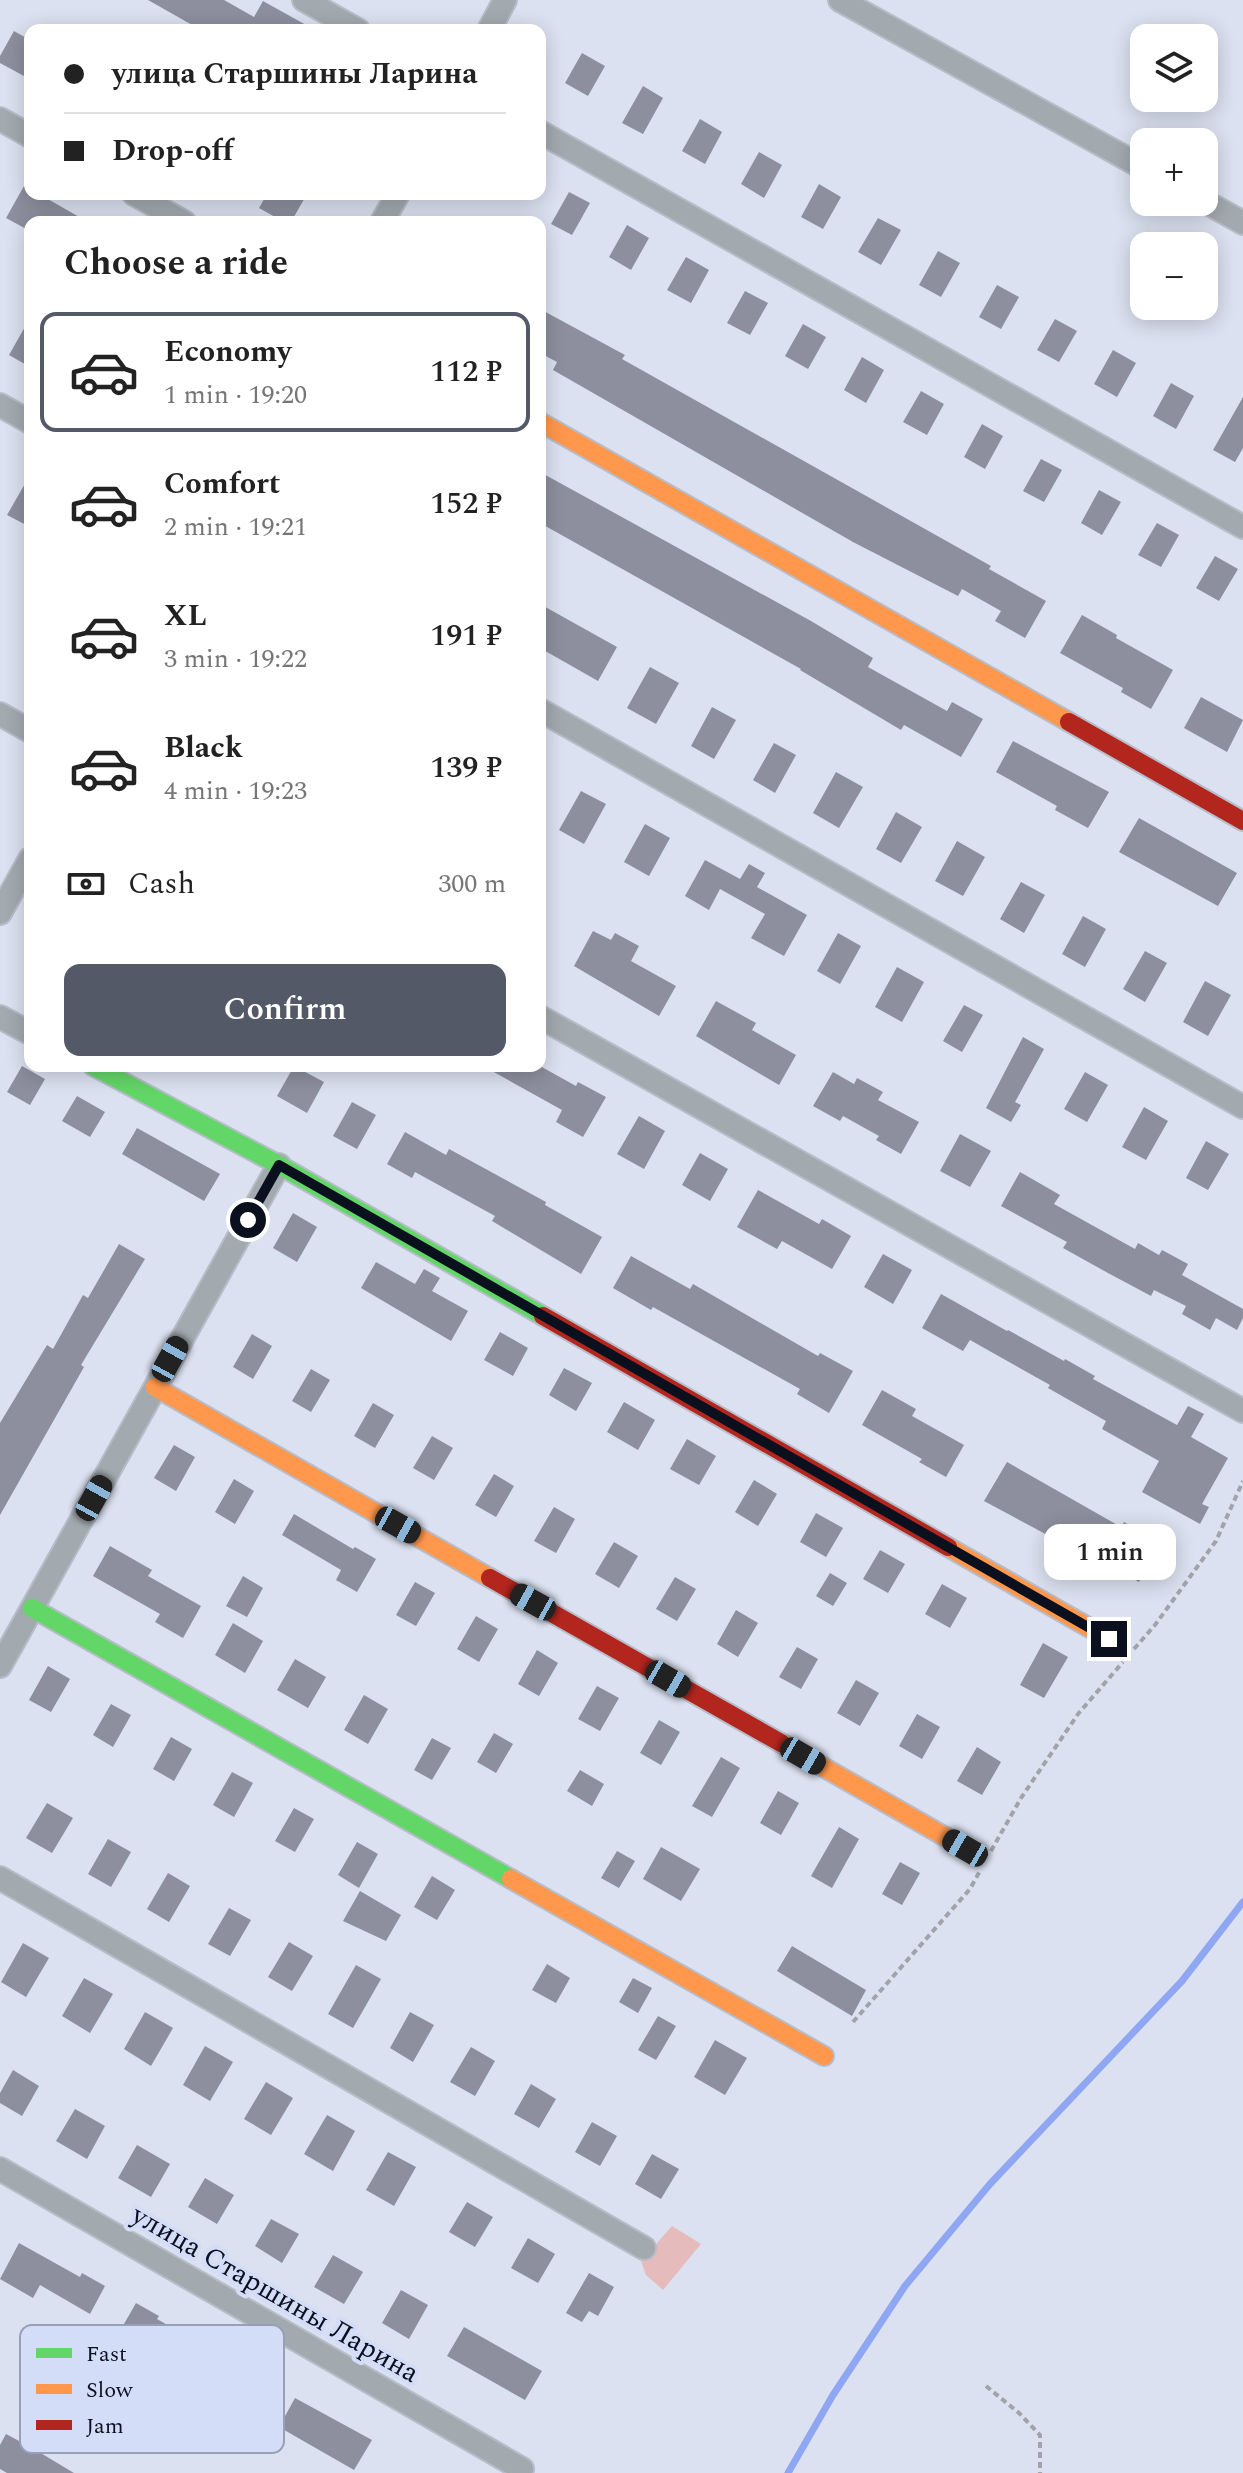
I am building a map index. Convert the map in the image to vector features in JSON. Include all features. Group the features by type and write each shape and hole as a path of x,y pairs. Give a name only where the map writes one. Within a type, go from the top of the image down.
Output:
{"street":[{"path":"304,0 347,24"},
{"path":"492,24 505,0"},
{"path":"840,0 1130,160"},
{"path":"0,119 24,133"},
{"path":"546,135 1243,527"},
{"path":"145,200 173,216"},
{"path":"1218,209 1243,223"},
{"path":"0,405 24,419"},
{"path":"546,425 1243,821"},
{"path":"546,713 1243,1107"},
{"path":"0,714 24,728"},
{"path":"0,913 24,870"},
{"path":"0,1017 24,1030"},
{"path":"546,1020 1243,1411"},
{"path":"104,1072 279,1165 1109,1639"},
{"path":"0,1666 279,1165"},
{"path":"155,1387 965,1848"},
{"path":"32,1608 824,2056"},
{"path":"0,1878 644,2248"},
{"name":"улица Старшины Ларина","path":"0,2169 271,2325"},
{"name":"улица Старшины Ларина","path":"284,2332 522,2469"}],"path":[{"path":"853,2022 970,1889 1021,1798 1078,1714 1155,1625 1216,1541 1243,1481"},
{"path":"986,2386 1040,2435 1040,2473"}],"shaded area":[{"path":"672,2226 701,2244 663,2290 646,2275 641,2261"}],"building":[{"path":"148,0 224,0 254,17 263,1 304,24 190,24"},
{"path":"14,31 24,37 24,76 0,63 0,56"},
{"path":"582,53 605,66 588,96 565,83"},
{"path":"643,86 663,98 643,134 622,123"},
{"path":"700,119 722,132 705,164 682,151"},
{"path":"759,152 782,165 764,198 741,184"},
{"path":"819,184 841,197 823,229 801,217"},
{"path":"24,186 24,200 50,200 78,216 24,216 24,228 6,218"},
{"path":"569,192 590,203 572,235 551,224"},
{"path":"264,200 304,200 294,216 273,216 259,208"},
{"path":"878,218 901,230 881,265 858,252"},
{"path":"627,225 649,238 631,270 609,257"},
{"path":"938,251 960,263 941,297 919,285"},
{"path":"686,257 709,270 691,303 667,290"},
{"path":"997,285 1019,297 1001,329 979,317"},
{"path":"745,291 768,303 750,335 727,323"},
{"path":"546,312 625,355 622,359 991,566 989,569 1046,601 1025,638 995,621 1001,611 962,589 958,596 853,542 553,370 557,362 546,356"},
{"path":"1055,319 1077,331 1059,362 1037,350"},
{"path":"803,324 826,337 808,369 785,356"},
{"path":"24,329 24,364 9,355"},
{"path":"1113,350 1136,363 1117,397 1094,384"},
{"path":"862,357 884,370 866,403 844,390"},
{"path":"1171,383 1194,396 1176,429 1153,416"},
{"path":"921,391 944,404 927,435 903,422"},
{"path":"1243,397 1243,448 1235,462 1213,450"},
{"path":"982,424 1003,436 985,469 964,457"},
{"path":"1041,459 1062,470 1044,502 1023,491"},
{"path":"546,475 811,621 873,658 868,667 947,711 952,702 983,719 961,757 904,725 901,730 801,669 546,526"},
{"path":"24,485 24,524 7,515"},
{"path":"1099,490 1121,502 1102,535 1081,523"},
{"path":"1157,523 1179,535 1161,567 1138,555"},
{"path":"1215,556 1238,569 1219,601 1196,588"},
{"path":"546,607 617,647 598,681 546,651"},
{"path":"1082,615 1173,670 1151,709 1121,692 1123,688 1060,653"},
{"path":"650,667 679,683 656,724 627,708"},
{"path":"1201,697 1243,720 1227,752 1184,728"},
{"path":"712,707 736,720 714,759 691,746"},
{"path":"1013,741 1109,792 1088,828 1055,810 1057,806 996,772"},
{"path":"774,743 796,755 775,793 753,780"},
{"path":"836,772 863,787 839,828 813,813"},
{"path":"581,791 606,804 584,844 559,830"},
{"path":"896,812 922,827 901,863 876,849"},
{"path":"1139,818 1237,873 1218,906 1119,852"},
{"path":"645,824 670,838 649,876 624,862"},
{"path":"957,841 985,857 963,896 935,881"},
{"path":"705,860 740,879 749,864 765,873 757,887 807,915 784,956 751,938 765,914 720,889 709,910 685,896"},
{"path":"1021,882 1045,895 1024,933 1000,919"},
{"path":"1083,916 1106,929 1085,967 1062,954"},
{"path":"593,931 611,940 615,933 639,946 631,961 676,986 659,1016 574,966"},
{"path":"838,933 861,946 840,984 817,971"},
{"path":"1145,951 1167,963 1145,1002 1123,989"},
{"path":"897,967 924,982 902,1022 875,1007"},
{"path":"1205,981 1231,995 1208,1036 1183,1022"},
{"path":"716,1001 756,1023 752,1030 796,1055 779,1085 696,1036"},
{"path":"964,1005 983,1015 962,1052 943,1041"},
{"path":"1023,1037 1044,1049 1015,1102 1021,1105 1011,1122 986,1108"},
{"path":"22,1066 24,1072 33,1072 45,1079 30,1105 7,1092"},
{"path":"546,1069 576,1086 578,1082 606,1097 583,1137 556,1122 562,1110 494,1072 546,1072"},
{"path":"291,1072 305,1072 324,1082 307,1113 277,1096"},
{"path":"833,1072 854,1084 857,1078 883,1092 878,1100 919,1122 901,1154 876,1140 879,1136 843,1116 840,1121 813,1106"},
{"path":"1085,1072 1108,1085 1087,1122 1064,1109"},
{"path":"77,1096 105,1112 90,1137 62,1121"},
{"path":"352,1102 376,1115 357,1149 333,1136"},
{"path":"1144,1107 1168,1121 1146,1160 1122,1147"},
{"path":"639,1116 665,1131 644,1169 617,1154"},
{"path":"137,1128 220,1174 204,1201 122,1154"},
{"path":"405,1132 446,1155 449,1149 546,1202 545,1205 602,1237 581,1274 492,1221 495,1216 415,1172 412,1178 387,1164"},
{"path":"960,1134 991,1151 970,1187 940,1171"},
{"path":"1206,1141 1229,1154 1208,1190 1186,1178"},
{"path":"700,1153 728,1169 710,1201 682,1185"},
{"path":"1020,1172 1060,1195 1054,1204 1135,1249 1138,1243 1159,1255 1162,1250 1188,1264 1182,1275 1243,1309 1243,1318 1237,1330 1216,1318 1210,1330 1182,1314 1186,1306 1154,1290 1151,1296 1108,1273 1063,1248 1067,1242 1001,1206"},
{"path":"758,1190 819,1224 822,1219 851,1236 832,1269 782,1241 777,1249 737,1227"},
{"path":"293,1213 317,1227 297,1262 273,1248"},
{"path":"119,1244 145,1259 81,1365 84,1367 0,1515 0,1423 47,1345 53,1349 83,1295 88,1298"},
{"path":"883,1254 912,1270 893,1304 864,1287"},
{"path":"631,1256 690,1289 693,1284 818,1356 820,1353 853,1371 829,1413 797,1394 800,1389 613,1288"},
{"path":"376,1262 415,1284 424,1269 440,1278 432,1291 468,1311 451,1341 361,1288"},
{"path":"941,1294 1065,1359 1095,1376 1093,1379 1177,1425 1188,1406 1204,1414 1191,1437 1228,1458 1202,1504 1209,1507 1200,1524 1142,1492 1159,1461 1102,1429 1106,1421 970,1340 963,1351 922,1328"},
{"path":"500,1332 528,1348 513,1376 484,1360"},
{"path":"252,1334 272,1346 253,1379 233,1367"},
{"path":"564,1368 592,1383 576,1411 549,1395"},
{"path":"311,1369 330,1380 311,1412 292,1401"},
{"path":"882,1390 916,1409 912,1416 964,1445 946,1477 919,1462 922,1459 862,1425"},
{"path":"624,1402 655,1420 638,1450 607,1432"},
{"path":"373,1403 394,1415 375,1448 354,1436"},
{"path":"432,1436 453,1448 434,1480 413,1468"},
{"path":"687,1439 716,1456 699,1485 670,1469"},
{"path":"174,1445 195,1457 176,1491 154,1478"},
{"path":"1007,1462 1121,1527 1124,1522 1161,1543 1139,1582 984,1501"},
{"path":"494,1474 514,1486 496,1517 475,1505"},
{"path":"234,1479 254,1491 235,1524 215,1512"},
{"path":"754,1480 777,1494 758,1526 735,1512"},
{"path":"554,1507 575,1519 556,1553 534,1541"},
{"path":"816,1513 843,1528 826,1557 800,1542"},
{"path":"294,1514 376,1559 357,1592 336,1580 341,1570 282,1535"},
{"path":"614,1542 638,1556 619,1588 595,1574"},
{"path":"110,1546 152,1570 148,1576 201,1606 183,1638 155,1622 160,1614 93,1576"},
{"path":"880,1550 905,1564 888,1593 863,1579"},
{"path":"830,1573 847,1583 833,1606 816,1596"},
{"path":"243,1576 263,1588 247,1617 226,1606"},
{"path":"675,1577 696,1589 677,1621 656,1609"},
{"path":"415,1582 435,1593 416,1626 396,1615"},
{"path":"942,1584 967,1598 950,1628 925,1614"},
{"path":"736,1610 758,1623 738,1657 717,1644"},
{"path":"476,1616 498,1629 479,1662 457,1649"},
{"path":"233,1623 263,1641 245,1673 215,1655"},
{"path":"1043,1643 1068,1657 1044,1698 1020,1685"},
{"path":"797,1647 818,1659 801,1689 779,1677"},
{"path":"537,1650 558,1663 539,1696 518,1684"},
{"path":"295,1659 326,1677 308,1708 277,1690"},
{"path":"48,1666 70,1679 51,1712 29,1700"},
{"path":"856,1680 879,1693 860,1726 837,1713"},
{"path":"597,1686 619,1698 600,1731 578,1719"},
{"path":"364,1695 388,1709 368,1744 344,1730"},
{"path":"111,1704 131,1715 113,1747 93,1735"},
{"path":"917,1714 940,1727 922,1759 899,1746"},
{"path":"659,1720 680,1732 661,1765 640,1753"},
{"path":"494,1733 513,1744 496,1773 477,1762"},
{"path":"171,1737 192,1749 174,1781 153,1769"},
{"path":"432,1738 451,1748 432,1780 414,1770"},
{"path":"977,1747 1001,1762 982,1795 957,1781"},
{"path":"721,1757 740,1768 712,1817 692,1806"},
{"path":"580,1770 604,1784 592,1806 567,1791"},
{"path":"232,1772 253,1783 234,1817 213,1805"},
{"path":"778,1791 799,1803 781,1835 760,1823"},
{"path":"47,1803 73,1818 52,1853 26,1838"},
{"path":"294,1808 314,1819 295,1852 275,1841"},
{"path":"839,1827 859,1839 832,1888 811,1876"},
{"path":"108,1839 131,1852 111,1887 88,1874"},
{"path":"357,1842 378,1854 359,1888 338,1875"},
{"path":"661,1847 700,1869 681,1901 643,1879"},
{"path":"617,1851 635,1861 619,1888 601,1878"},
{"path":"900,1862 920,1873 902,1905 882,1894"},
{"path":"168,1873 190,1886 169,1922 147,1909"},
{"path":"432,1876 455,1890 437,1920 414,1907"},
{"path":"360,1891 401,1915 386,1941 343,1921"},
{"path":"229,1908 251,1920 230,1956 208,1944"},
{"path":"289,1942 313,1956 292,1991 268,1977"},
{"path":"23,1943 49,1958 26,1997 1,1982"},
{"path":"792,1946 866,1990 852,2016 777,1971"},
{"path":"547,1964 570,1978 556,2003 532,1990"},
{"path":"356,1965 381,1979 353,2028 328,2014"},
{"path":"84,1978 113,1994 90,2033 62,2016"},
{"path":"633,1978 652,1988 638,2013 619,2002"},
{"path":"145,2012 173,2028 151,2066 124,2049"},
{"path":"410,2012 434,2025 413,2062 390,2048"},
{"path":"658,2016 676,2026 656,2060 638,2050"},
{"path":"715,2040 747,2058 725,2095 694,2077"},
{"path":"205,2046 233,2062 210,2101 183,2085"},
{"path":"471,2047 495,2061 475,2096 450,2082"},
{"path":"13,2070 39,2086 22,2116 0,2103 0,2093"},
{"path":"266,2082 293,2098 271,2135 244,2119"},
{"path":"531,2084 556,2099 539,2128 514,2114"},
{"path":"75,2109 105,2126 87,2159 56,2141"},
{"path":"327,2115 355,2131 333,2171 304,2154"},
{"path":"592,2122 617,2136 600,2166 575,2152"},
{"path":"137,2145 170,2164 151,2197 118,2178"},
{"path":"388,2152 416,2167 394,2206 366,2190"},
{"path":"652,2154 679,2169 661,2199 635,2184"},
{"path":"205,2178 234,2195 217,2224 188,2207"},
{"path":"467,2202 493,2217 475,2247 449,2232"},
{"path":"271,2219 299,2234 282,2263 255,2246"},
{"path":"528,2238 555,2254 538,2283 511,2268"},
{"path":"19,2243 80,2277 82,2273 105,2286 90,2314 40,2285 33,2298 0,2279"},
{"path":"333,2255 363,2272 344,2304 314,2287"},
{"path":"589,2273 614,2287 598,2316 589,2311 582,2322 566,2313"},
{"path":"401,2290 428,2305 409,2339 382,2323"},
{"path":"136,2303 159,2316 157,2319 168,2325 123,2325"},
{"path":"464,2327 542,2371 525,2400 447,2356"},
{"path":"295,2398 372,2440 354,2470 284,2430 284,2418"},
{"path":"6,2434 20,2442 20,2453 41,2453 74,2473 7,2473 0,2469 0,2445"}],"waterway":[{"path":"788,2473 833,2395 905,2286 990,2184 1182,1981 1243,1902"}],"traffic: fast":[{"path":"104,1072 279,1165 543,1316"},
{"path":"32,1608 511,1879"}],"traffic: slow":[{"path":"546,425 1069,722"},
{"path":"155,1387 490,1578"},
{"path":"948,1547 1109,1639"},
{"path":"781,1743 965,1848"},
{"path":"511,1879 824,2056"}],"traffic: jam":[{"path":"1069,722 1243,821"},
{"path":"543,1316 948,1547"},
{"path":"490,1578 781,1743"}],"route":[{"path":"248,1220 279,1165 1109,1639"}]}
